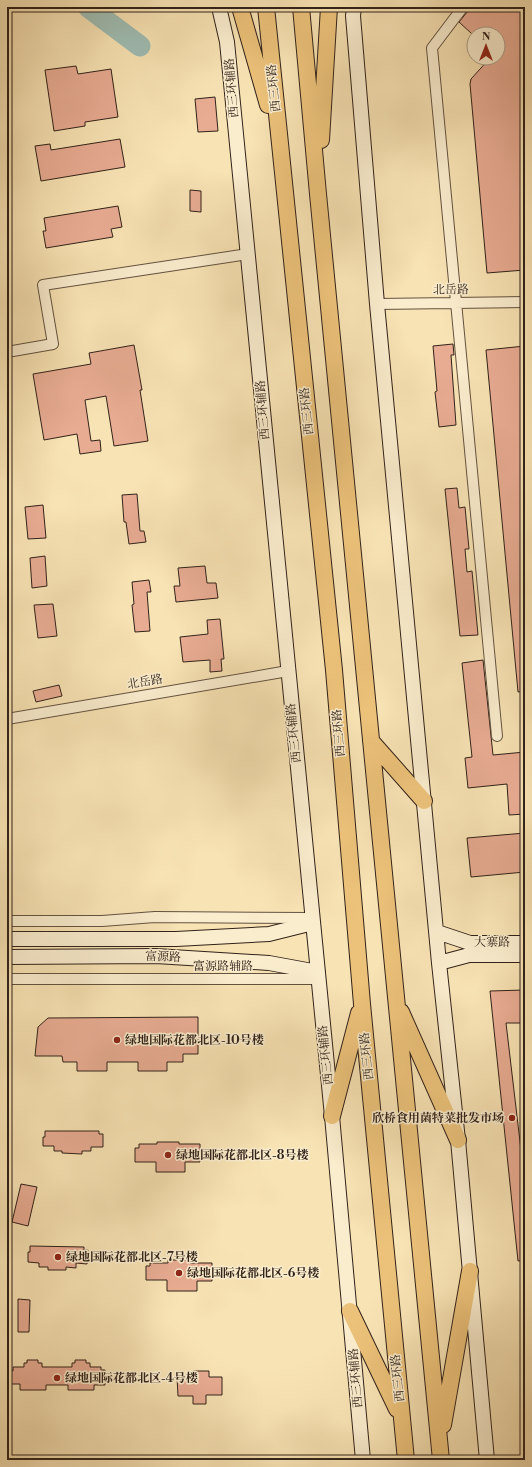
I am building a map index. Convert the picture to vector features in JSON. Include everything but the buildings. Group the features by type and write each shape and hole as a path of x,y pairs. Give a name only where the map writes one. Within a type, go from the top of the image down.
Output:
{"highway":[{"name":"西三环路","path":"266,7 334,670 362,1004 406,1460"},
{"path":"301,7 440,1453"},
{"path":"318,194 329,8"},
{"path":"242,12 280,147"},
{"path":"371,741 424,801"},
{"path":"396,1000 458,1140"},
{"path":"332,1116 362,1004"},
{"path":"440,1453 470,1271"},
{"path":"350,1311 402,1419"}],"main road":[{"name":"西三环辅路","path":"219,7 228,42 332,1116 363,1460"},
{"path":"354,7 353,16 377,304 439,962 458,1140 487,1460"},
{"name":"富源路","path":"7,939 176,939 269,934 313,920"},
{"name":"大寨路","path":"437,932 470,943 525,943"},
{"name":"大寨路","path":"439,962 469,955 525,955"},
{"name":"富源路","path":"7,957 156,956 269,964 318,975"}],"street":[{"path":"463,7 432,48 497,736"},
{"path":"7,352 53,344 43,285 248,254"},
{"name":"北岳路","path":"377,304 525,302"},
{"name":"北岳路","path":"7,719 288,671"},
{"path":"7,921 102,921 155,917 313,920"},
{"name":"富源路辅路","path":"7,978 318,975"}],"waterway":[{"path":"88,7 140,46"}],"place":[{"name":"绿地国际花都北区-10号楼","path":"117,1040"},
{"name":"欣桥食用菌特菜批发市场","path":"512,1118"},
{"name":"绿地国际花都北区-8号楼","path":"168,1155"},
{"name":"绿地国际花都北区-7号楼","path":"58,1257"},
{"name":"绿地国际花都北区-6号楼","path":"179,1273"},
{"name":"绿地国际花都北区-4号楼","path":"57,1378"}]}
